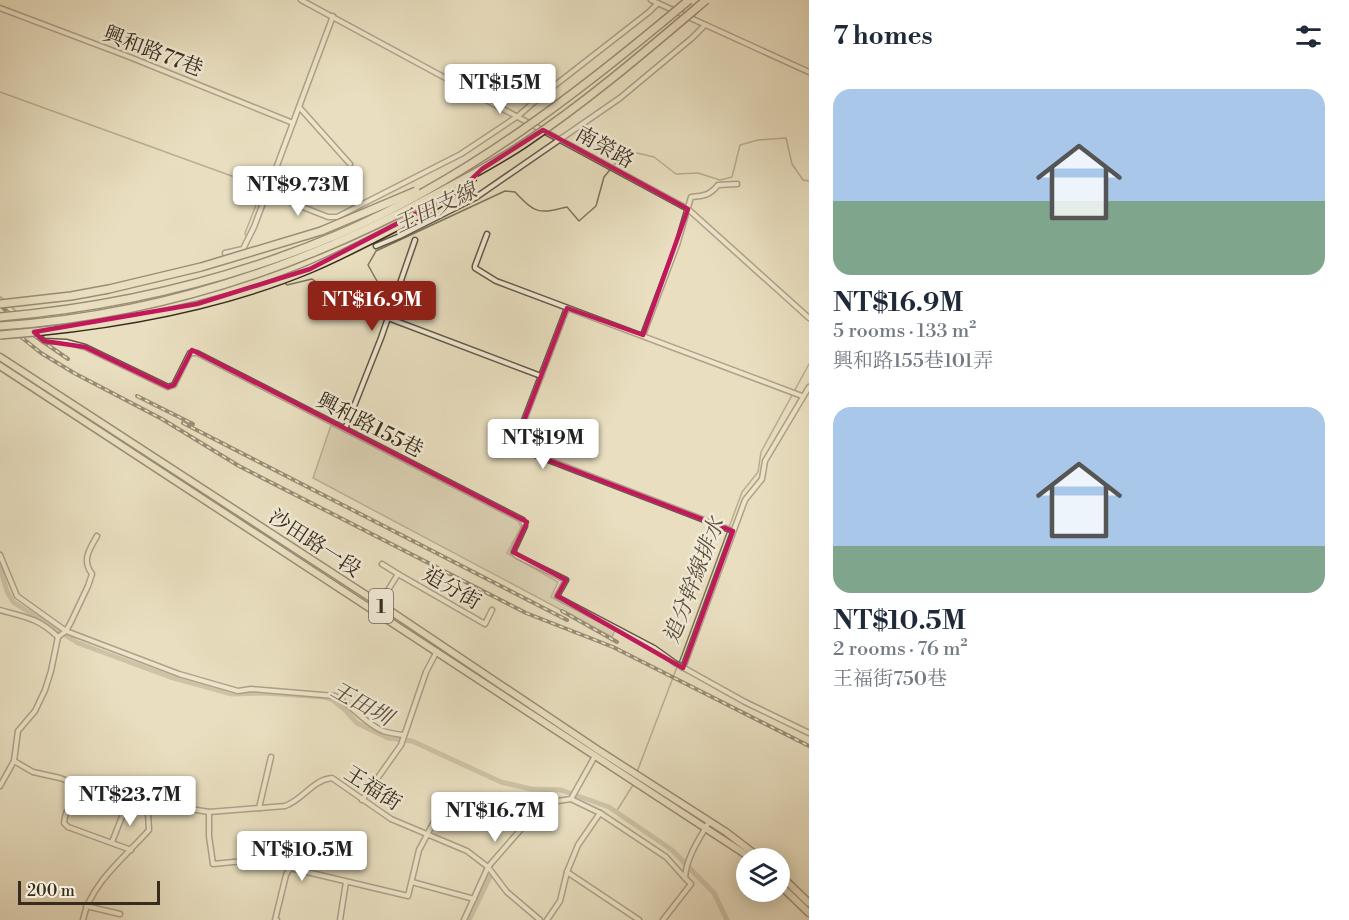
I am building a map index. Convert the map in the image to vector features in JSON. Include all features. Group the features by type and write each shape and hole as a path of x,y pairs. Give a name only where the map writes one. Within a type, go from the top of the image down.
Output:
{"highway":[{"path":"0,317 123,301 232,273 287,255 339,234 467,166 545,114 616,61 689,0"},
{"path":"0,326 123,311 225,285 279,267 360,234 482,169 523,144 594,93 706,0"},
{"path":"0,335 81,327 131,318 233,295 272,282 353,250 411,219 458,192 482,169"},
{"path":"0,302 72,296 201,267 321,231 405,195 430,187"}],"main road":[{"name":"沙田路一段","path":"0,357 380,604 515,700"},
{"name":"沙田路一段","path":"0,366 437,651 597,753 631,770 738,848"},
{"name":"沙田路一段","path":"708,825 744,848"},
{"path":"790,885 809,903"},
{"path":"790,895 809,913"}],"street":[{"name":"南榮路","path":"301,0 688,209 809,318"},
{"path":"651,0 809,72"},
{"path":"267,193 334,218 461,154 518,116 658,3"},
{"name":"興和路77巷","path":"0,8 293,123"},
{"path":"225,253 243,249 267,193 333,16"},
{"path":"376,246 475,198 620,98 705,25"},
{"path":"299,108 350,164"},
{"path":"643,335 691,197 706,196 718,185 737,184"},
{"path":"487,234 476,260 476,268 496,281 802,396"},
{"path":"345,429 415,240"},
{"name":"興和路155巷","path":"0,302 44,341 66,342 85,347 168,387 174,385 190,353 197,353 523,520 525,526 513,552 566,580 557,596 654,648 683,668"},
{"path":"567,308 515,444 517,448 733,531"},
{"path":"388,318 541,376"},
{"path":"809,387 765,461 762,479 744,500 683,668 809,734"},
{"path":"0,786 14,761 18,731 35,711 45,690 58,637 66,631 88,586 92,574 86,558 97,536"},
{"path":"0,555 17,596 66,631 179,674 238,691 251,689 334,696 345,701 369,723 384,731 403,735"},
{"path":"382,564 398,574"},
{"name":"追分街","path":"375,611 398,574 485,624 492,610"},
{"path":"0,610 25,615 49,628 58,637"},
{"path":"362,800 401,745 426,672 437,651"},
{"path":"570,799 597,753"},
{"path":"259,808 271,757"},
{"name":"王福街","path":"14,761 33,772 76,784 127,804 146,807 166,805 209,812 293,803 315,784 325,778 332,778 391,819 467,851 488,867 507,892 540,920"},
{"path":"76,784 64,823 68,827 131,850"},
{"path":"464,920 488,867 536,812 551,802 570,799 600,813 666,857 691,884 663,920"},
{"path":"277,920 275,920 286,875 290,868 408,896 419,850 446,801"},
{"path":"112,842 127,804"},
{"path":"83,920 86,906 98,886 148,830 146,807"},
{"path":"209,812 209,836 213,864 254,860"},
{"path":"547,920 560,901 567,872 578,845 600,813"},
{"path":"685,878 685,869 698,840 708,825"},
{"path":"567,872 639,920"},
{"path":"340,920 346,882"},
{"path":"411,882 474,898"},
{"path":"86,906 120,914"}],"highlighted area":[{"path":"543,130 688,209 643,335 567,308 514,447 733,531 683,668 557,596 566,580 513,552 527,522 192,350 174,385 168,387 85,347 44,341 34,332 197,304 310,269 458,192 482,169"}],"shaded area":[{"path":"331,425 518,521 521,527 507,553 558,582 551,597 615,630 612,637 313,478"}],"waterway":[{"name":"王田支線","path":"0,92 240,179 259,188 258,200 245,233 247,238"},
{"name":"王田支線","path":"285,283 287,285 312,279 319,284 322,294 344,303 351,315 364,314 376,306 382,290 368,265 376,251 505,191 515,192 528,205 538,210 550,211 567,207 579,221 596,206 604,177 624,153 633,152 654,157 676,174 698,173 720,180 732,177 740,145 758,140 786,138 792,164 803,180 809,181"},
{"name":"追分幹線排水","path":"679,663 742,492 758,472 761,452 809,364"},
{"name":"王田圳","path":"0,568 13,602 78,643 170,677 232,694 265,693 324,697 333,700 357,723 388,738 412,741 501,782 531,789 561,790 609,807 672,850 714,893 727,920"},
{"name":"追分幹線排水","path":"637,772 677,667"},
{"name":"追分幹線排水","path":"616,812 633,785"},
{"path":"469,920 490,877"}],"railway":[{"path":"0,305 32,334 68,359"},
{"path":"0,320 41,353 162,419 239,466 526,613 613,647 809,746"},
{"path":"137,396 193,424"},
{"path":"183,423 567,620"},
{"path":"562,611 617,642"}]}
